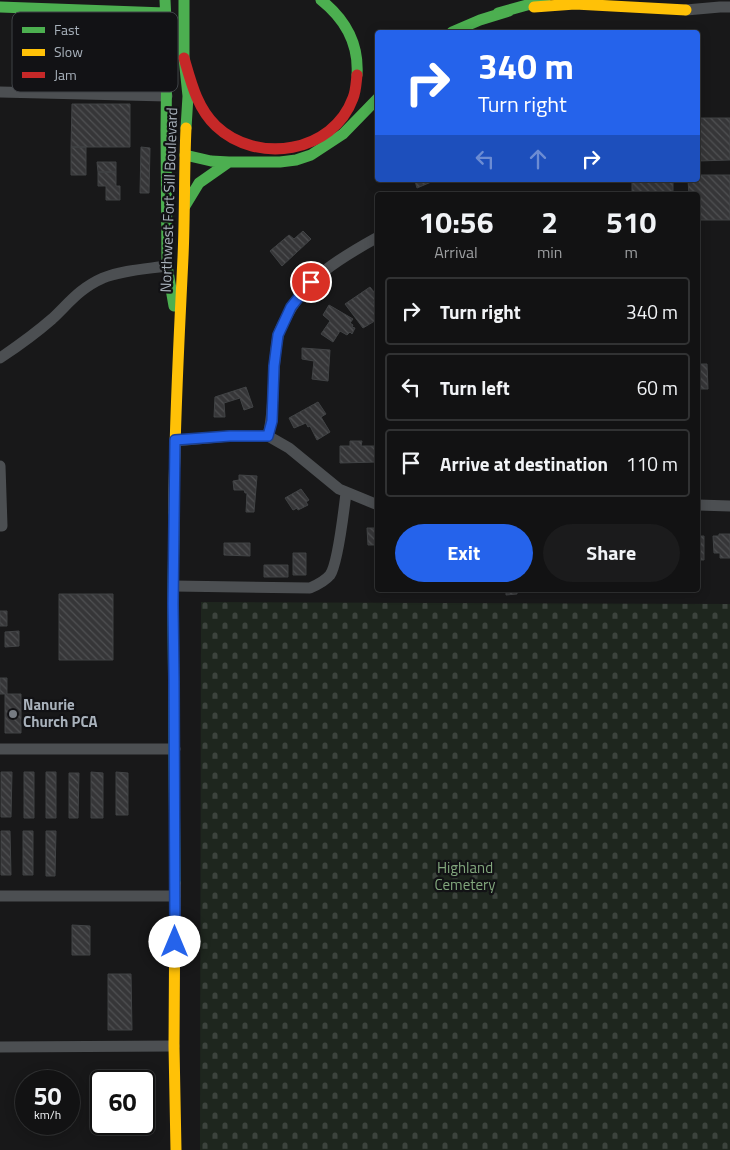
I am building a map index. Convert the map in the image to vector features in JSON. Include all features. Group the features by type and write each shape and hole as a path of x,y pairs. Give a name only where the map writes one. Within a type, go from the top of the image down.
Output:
{"main road":[{"name":"Northwest Fort Sill Boulevard","path":"176,1150 174,1046 174,504 188,96 184,58 184,0"},
{"path":"184,58 197,99 218,129 238,141 262,149 285,150 307,144 325,133 341,118 353,98 357,75 355,50 346,27 336,13 320,0"},
{"path":"456,30 498,14 544,0"},
{"path":"498,14 537,6 575,4 686,10"},
{"path":"0,7 138,12"},
{"name":"Northwest Fort Sill Boulevard","path":"167,92 167,266 180,341"},
{"path":"166,130 176,146 185,155 211,161 229,162 280,162 296,160 311,155 343,134 375,101"},
{"path":"185,206 199,183 229,162"}],"street":[{"path":"686,10 730,7"},
{"path":"0,92 167,96"},
{"path":"268,436 272,421 274,366 278,335 291,307 311,282 327,268 375,239"},
{"path":"0,358 29,338 79,292 103,278 131,270 167,266"},
{"path":"175,440 268,436 289,448 339,489 375,504"},
{"path":"0,466 1,526"},
{"path":"174,586 310,588 320,584 331,574 336,558 346,493"},
{"path":"700,505 730,506"},
{"path":"0,749 175,749"},
{"path":"0,896 175,896"},
{"path":"0,1047 174,1046"}],"green space":[{"name":"Highland Cemetery","path":"201,602 730,604 730,1150 200,1150"}],"building":[{"path":"72,104 130,104 130,147 71,147"},
{"path":"700,118 730,118 730,160 700,161"},
{"path":"71,147 86,147 86,175 71,175"},
{"path":"141,147 150,148 149,193 140,193"},
{"path":"97,162 116,162 116,172 98,172"},
{"path":"98,172 116,172 116,186 120,186 120,200 106,200 106,186 98,186"},
{"path":"700,175 730,175 730,220 700,220 700,192 689,192 688,182 700,182"},
{"path":"415,182 431,182 417,188"},
{"path":"632,182 673,182 673,192 632,192"},
{"path":"303,231 311,239 282,266 270,251 289,235 294,239"},
{"path":"370,287 375,293 375,301 373,302 375,304 375,321 363,328 345,304"},
{"path":"329,305 353,319 350,323 355,328 352,334 350,332 347,335 340,331 333,342 321,334 330,321 323,315"},
{"path":"302,348 330,350 328,381 312,379 314,361 302,359"},
{"path":"700,364 707,364 708,389 700,389"},
{"path":"246,387 253,407 244,410 240,398 224,403 225,417 214,417 215,397"},
{"path":"318,402 326,414 321,417 330,432 317,440 310,426 308,427 306,423 294,428 289,418"},
{"path":"350,441 362,441 361,446 375,446 375,462 340,463 340,446 350,446"},
{"path":"239,475 257,476 254,512 246,512 247,493 244,490 234,490 233,481 239,480"},
{"path":"301,489 309,500 306,502 308,505 298,510 297,508 293,510 285,498"},
{"path":"367,528 375,528 375,545 368,545"},
{"path":"719,534 730,534 730,558 720,558 720,553 714,553 713,536 719,536"},
{"path":"700,536 704,536 704,560 700,560"},
{"path":"224,543 250,543 250,556 224,555"},
{"path":"293,553 306,553 306,575 293,575"},
{"path":"264,565 288,565 288,577 264,577"},
{"path":"506,592 517,592 517,594 506,595"},
{"path":"59,594 113,594 113,660 59,660"},
{"path":"0,611 7,611 7,626 0,626"},
{"path":"19,631 19,646 5,647 5,632"},
{"name":"Nanurie Church PCA","path":"0,678 7,678 7,694 21,694 21,733 5,733 5,694 0,694"},
{"path":"1,772 12,772 11,817 1,817"},
{"path":"24,772 34,772 34,818 24,818"},
{"path":"46,772 56,772 56,818 46,818"},
{"path":"91,772 103,773 103,818 91,818"},
{"path":"116,772 128,773 128,815 116,815"},
{"path":"69,773 79,773 78,818 69,818"},
{"path":"1,831 10,831 11,875 1,875"},
{"path":"23,831 33,831 33,875 23,875"},
{"path":"46,831 56,831 55,876 46,876"},
{"path":"72,925 90,926 90,955 72,955"},
{"path":"108,974 131,974 132,1030 108,1030"}],"traffic: fast":[{"path":"165,0 166,12"},
{"path":"184,0 184,58 188,96 186,128"},
{"path":"321,0 337,15 349,33 356,53 357,75"},
{"path":"498,13 545,0"},
{"path":"0,7 138,12"},
{"path":"457,30 509,11"},
{"path":"166,92 167,266 174,306"},
{"path":"185,206 199,183 229,162 280,162 296,160 311,155 343,134 375,101"},
{"path":"185,155 211,161 229,162"},
{"path":"174,513 175,883"}],"traffic: slow":[{"path":"534,7 575,4 686,10"},
{"path":"174,513 176,417 184,241 186,128"},
{"path":"175,883 174,1046 176,1150"}],"traffic: jam":[{"path":"184,58 199,103 209,119 233,138 252,146 272,149 292,147 312,141 329,131 343,117 353,98 357,75"}],"place":[{"name":"Nanurie Church PCA","path":"13,714"}],"route":[{"path":"175,942 173,604 175,440 230,436 268,436 272,421 274,366 278,335 291,307 311,282"}]}
